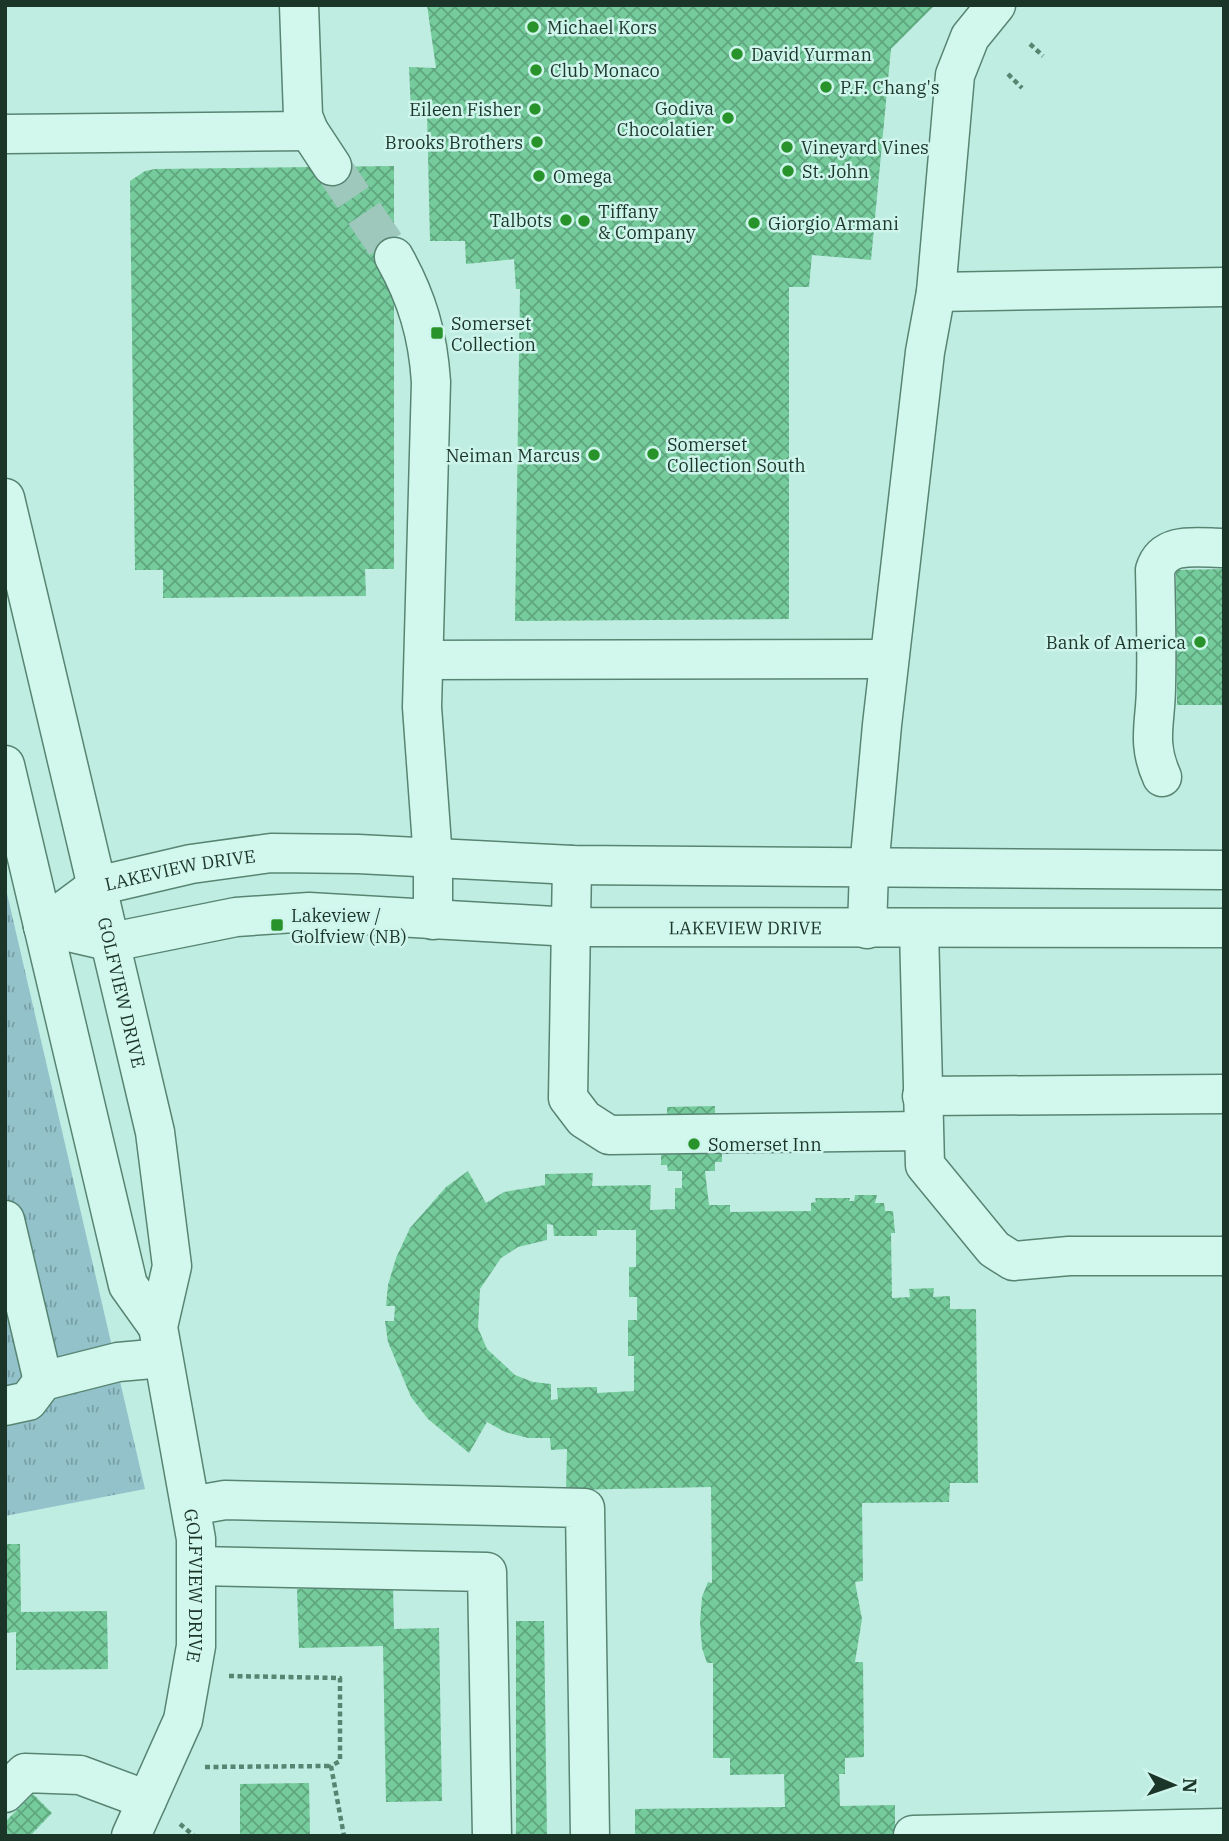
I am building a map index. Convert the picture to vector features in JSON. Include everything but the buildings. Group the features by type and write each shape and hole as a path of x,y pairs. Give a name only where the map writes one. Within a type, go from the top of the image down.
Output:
{"street":[{"path":"299,5 301,100 309,131 332,166"},
{"path":"867,929 869,869 888,659 925,352 936,292 955,75 970,37 996,5"},
{"path":"5,134 309,131"},
{"path":"394,257 421,314 430,361 422,707 433,859 433,920"},
{"path":"936,292 1224,287"},
{"name":"GOLFVIEW DRIVE","path":"5,498 155,1132 172,1266 160,1342"},
{"path":"1163,777 1152,755 1156,690 1157,562 1168,551 1224,548"},
{"path":"424,660 888,659"},
{"name":"GOLFVIEW DRIVE","path":"5,765 128,1285 160,1342 191,1506 198,1566 196,1646 183,1720 131,1836"},
{"name":"LAKEVIEW DRIVE","path":"43,926 97,886 191,864 271,853 572,865 1224,870"},
{"path":"572,865 568,1098 584,1119 609,1135 842,1132 923,1114 1224,1094"},
{"name":"LAKEVIEW DRIVE","path":"43,926 112,942 224,919 271,914 348,914 572,927 1224,928"},
{"path":"919,929 925,1165 994,1249 1013,1261 1069,1256 1224,1256"},
{"path":"5,1220 43,1381"},
{"path":"5,1406 28,1401 43,1381 118,1362 160,1342"},
{"path":"191,1506 225,1500 585,1508 590,1836"},
{"path":"198,1566 488,1572 492,1836"},
{"path":"5,1793 25,1773 80,1775 147,1800"},
{"path":"913,1835 1224,1828"}],"path":[{"path":"1030,44 1042,56"},
{"path":"1008,74 1022,88"},
{"path":"205,1767 331,1766 340,1761 340,1678 229,1675"},
{"path":"331,1766 344,1836"},
{"path":"180,1824 194,1836"}],"green space":[{"path":"5,885 145,1489 5,1516"}],"tunnel":[{"path":"332,166 394,257"}],"place":[{"name":"Michael Kors","path":"533,27"},
{"name":"David Yurman","path":"737,54"},
{"name":"Club Monaco","path":"536,70"},
{"name":"P.F. Chang's","path":"826,87"},
{"name":"Eileen Fisher","path":"535,109"},
{"name":"Godiva Chocolatier","path":"728,118"},
{"name":"Brooks Brothers","path":"537,142"},
{"name":"Vineyard Vines","path":"787,147"},
{"name":"St. John","path":"788,171"},
{"name":"Omega","path":"539,176"},
{"name":"Talbots","path":"566,220"},
{"name":"Tiffany & Company","path":"584,221"},
{"name":"Giorgio Armani","path":"754,223"},
{"name":"Somerset Collection","path":"437,333"},
{"name":"Somerset Collection South","path":"653,454"},
{"name":"Neiman Marcus","path":"594,455"},
{"name":"Bank of America","path":"1200,642"},
{"name":"Lakeview / Golfview (NB)","path":"277,925"},
{"name":"Somerset Inn","path":"694,1144"}]}
